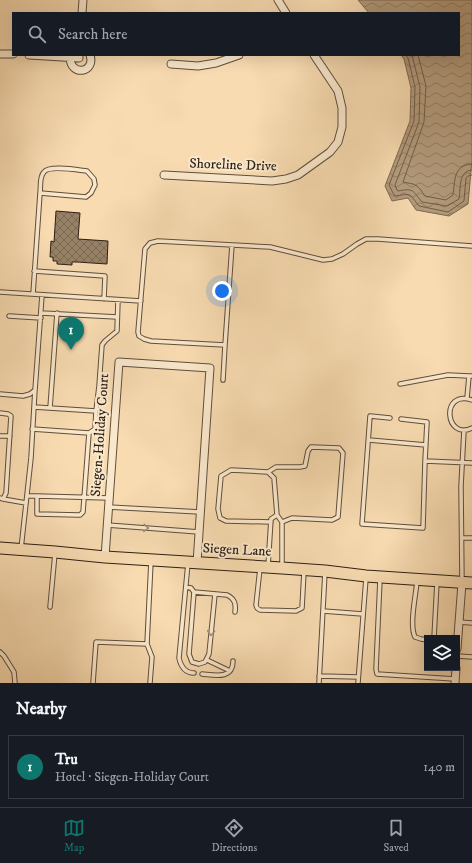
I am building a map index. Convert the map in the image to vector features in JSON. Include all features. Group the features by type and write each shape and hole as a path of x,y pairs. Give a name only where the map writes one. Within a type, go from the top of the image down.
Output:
{"main road":[{"name":"Siegen Lane","path":"0,548 105,557 325,571 366,576 467,583"}],"street":[{"path":"82,0 82,12"},
{"path":"278,0 285,12"},
{"path":"0,54 12,54"},
{"path":"50,56 79,56"},
{"path":"70,57 72,67 80,71 86,69 90,65 92,60 90,56"},
{"path":"171,64 198,66 216,63 236,56"},
{"name":"Shoreline Drive","path":"164,175 272,181 298,175 330,152 338,142 342,127 342,108 338,91 315,56"},
{"name":"Siegen-Holiday Court","path":"105,557 119,362 210,368 199,532 192,563"},
{"path":"458,635 467,583"},
{"path":"455,681 456,671"}],"lane":[{"path":"33,294 41,177 44,171 50,168 87,171 94,179 95,185 91,193 86,197 40,193"},
{"path":"225,345 151,341 139,336 138,332 144,249 150,243 158,241 270,248 323,260 332,259 343,254 366,239 472,246"},
{"path":"223,380 232,245"},
{"path":"34,271 105,276 104,299"},
{"path":"0,292 140,301"},
{"path":"21,550 27,496 42,295"},
{"path":"32,429 89,433 95,429 102,345 117,331 118,300"},
{"path":"41,313 117,317"},
{"path":"50,408 57,313"},
{"path":"9,316 40,318"},
{"path":"400,384 448,375 470,376 467,398"},
{"path":"0,394 23,396 30,394 35,389"},
{"path":"472,400 467,398 457,400 450,408 449,413 451,422 455,426 464,430 472,428"},
{"path":"34,407 96,411"},
{"path":"0,413 11,416 6,493 2,499 26,503"},
{"path":"390,418 370,416 362,524 422,528 427,422 401,419"},
{"path":"464,430 461,486 462,538 467,583"},
{"path":"37,496 37,514 80,515 83,512 89,433"},
{"path":"0,436 10,436"},
{"path":"369,440 426,445"},
{"path":"271,522 226,521 220,518 218,509 221,476 231,470 268,472 276,467 305,466 308,451 311,447 339,448 343,453 338,517 332,520 292,518 282,522"},
{"path":"425,461 472,463"},
{"path":"268,472 274,478 276,515 282,522 282,568"},
{"path":"27,496 109,498"},
{"path":"108,507 200,512"},
{"path":"276,515 271,519 264,567 256,604 258,608 260,610 296,610 302,608 304,570"},
{"path":"107,525 199,532"},
{"path":"462,538 472,538"},
{"path":"50,607 55,552"},
{"path":"150,683 152,657 147,644 152,560"},
{"path":"192,563 186,587 179,658 182,667 194,674"},
{"path":"319,683 325,571"},
{"path":"358,683 366,576"},
{"path":"380,577 377,674 455,681"},
{"path":"418,580 412,627 415,637 424,640"},
{"path":"434,635 437,581"},
{"path":"186,587 191,588 194,592 227,595 232,597 236,606 235,612"},
{"path":"194,592 189,654 192,662 199,664 205,662 209,654 215,594"},
{"path":"323,611 363,614"},
{"path":"459,622 472,623"},
{"path":"93,683 96,642 147,644"},
{"path":"0,652 14,672 15,683"},
{"path":"460,656 472,657"},
{"path":"207,660 230,670"},
{"path":"202,674 223,676 230,670 233,665 233,661"},
{"path":"319,676 358,677"}],"water":[{"path":"358,0 472,0 472,160 468,204 449,216 416,210 408,198 392,201 385,186 410,121 411,88 404,59 402,56 460,56 460,12 368,12"}],"building":[{"path":"56,211 80,213 78,239 108,241 107,264 72,262 72,265 57,264 57,261 53,261 53,257 50,257 51,241 54,242"}],"place":[{"name":"Tru","path":"71,350"}]}
